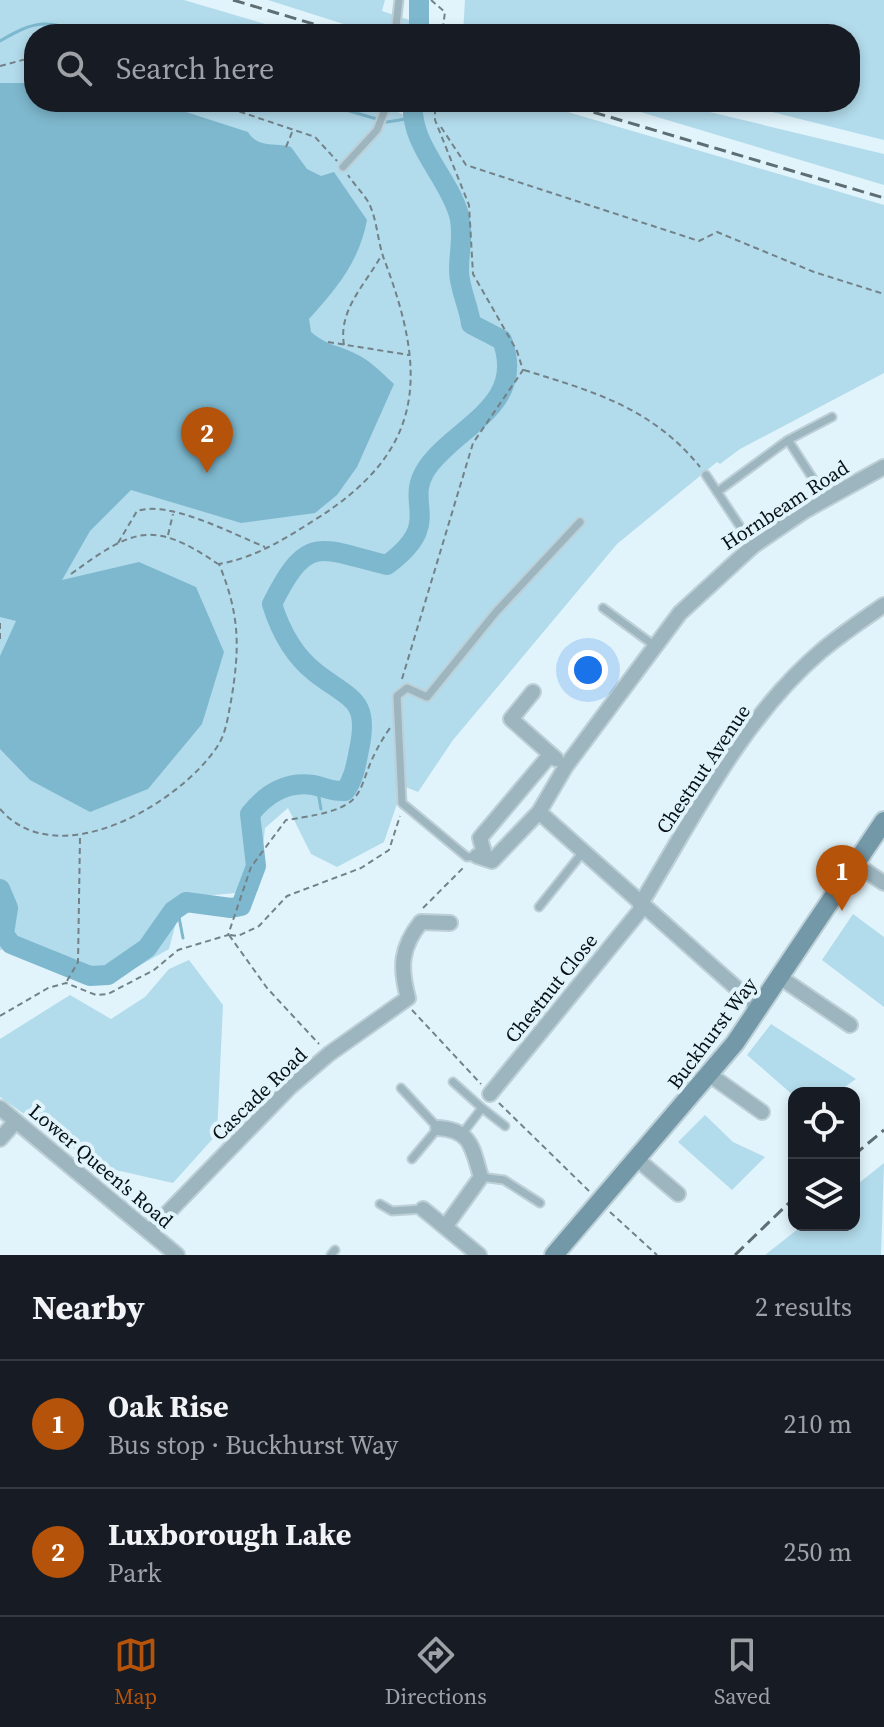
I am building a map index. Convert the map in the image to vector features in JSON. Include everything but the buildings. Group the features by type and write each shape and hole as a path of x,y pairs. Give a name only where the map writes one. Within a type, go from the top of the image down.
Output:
{"street":[{"name":"Hornbeam Road","path":"481,856 492,861 539,812 566,766 680,613 753,546 826,499 884,467"},
{"name":"Chestnut Avenue","path":"642,906 711,784 753,725 819,653 884,605"},
{"path":"533,692 511,719 566,766"},
{"path":"481,856 480,838 550,755"},
{"path":"539,812 760,1009"},
{"name":"Buckhurst Way","path":"554,1255 710,1075 760,1009 884,821"},
{"path":"855,864 884,883"},
{"name":"Chestnut Close","path":"490,1094 642,906"},
{"path":"421,922 450,923"},
{"name":"Cascade Road","path":"149,1232 289,1088 329,1054 408,998 400,968 406,944 421,922"},
{"path":"781,978 850,1025"},
{"path":"710,1075 762,1112"},
{"name":"Lower Queen's Road","path":"0,1108 175,1254"},
{"path":"0,1139 16,1121"},
{"path":"438,1128 456,1129 470,1141 481,1177 445,1227"},
{"path":"638,1160 678,1194"},
{"path":"423,1209 479,1255"}],"lane":[{"path":"396,24 399,0"},
{"path":"343,167 377,130 385,112"},
{"path":"717,492 788,440 832,417"},
{"path":"788,440 826,499"},
{"path":"706,475 753,546"},
{"path":"481,856 467,857 402,803 397,696 407,688 427,697 496,612 580,522"},
{"path":"603,608 655,646"},
{"path":"539,907 583,852"},
{"path":"453,1082 505,1126"},
{"path":"401,1088 438,1128 412,1159"},
{"path":"462,1134 482,1108"},
{"path":"481,1177 504,1180 540,1203"},
{"path":"380,1204 392,1211 423,1209"}],"path":[{"path":"432,0 445,12 443,24"},
{"path":"0,66 24,60"},
{"path":"71,574 129,538 168,535 219,564 244,560 349,499 372,475 405,423 413,392 410,355 401,302 382,254 368,201 343,167 315,137 240,112"},
{"path":"435,112 435,120 469,205 473,274 517,351 523,370"},
{"path":"435,120 466,165 699,241 717,232 814,272 884,294"},
{"path":"286,147 293,130"},
{"path":"344,345 344,321 348,309 382,254"},
{"path":"328,342 410,355"},
{"path":"523,370 639,411 679,441 706,475"},
{"path":"397,696 473,443 523,370"},
{"path":"118,543 137,511 150,507 266,548"},
{"path":"168,535 174,513"},
{"path":"0,809 17,826 80,837 115,827 186,783 217,747 226,727 239,651 230,592 219,564"},
{"path":"0,623 0,639"},
{"path":"228,935 251,867 286,820 334,813 359,796 380,742 397,718"},
{"path":"0,1016 48,988 66,983 96,995 108,994 154,970 178,950 228,935 238,936 259,926 287,896 361,868 389,850 398,829 402,803"},
{"path":"66,983 78,962 80,837"},
{"path":"421,922 422,908 445,883 481,856"},
{"path":"228,935 237,940 248,964 267,988 329,1054"},
{"path":"600,1202 657,1255"}],"shaded area":[{"path":"0,0 184,0 265,24 24,24 24,112 398,112 407,117 411,112 568,112 884,205 884,373 740,449 720,464 717,462 617,544 453,740 418,792 403,786 384,842 337,867 311,854 288,808 265,828 258,891 202,896 179,911 169,949 137,967 99,975 26,943 0,950"},
{"path":"268,0 385,0 382,11 422,24 344,24"},
{"path":"465,0 884,0 884,140 772,112 860,112 860,24 464,24"},
{"path":"0,83 24,83 24,112 186,112 248,132 262,143 291,147 307,169 321,176 334,172 367,220 346,274 309,319 311,332 364,358 394,384 357,467 337,495 315,513 241,523 131,490 90,531 62,580 139,562 196,587 224,652 202,724 148,789 90,812 30,780 0,749 0,656 16,621 0,617"},
{"path":"640,112 710,112 884,154 884,185"},
{"path":"853,914 884,937 884,1007 822,960"},
{"path":"189,960 223,1005 217,1134 173,1183 98,1166 0,1097 0,1039 70,995 111,1019 145,997 169,969"},
{"path":"771,1024 856,1079 845,1087 788,1087 788,1091 747,1055"},
{"path":"705,1115 733,1142 765,1157 732,1190 678,1142"},
{"path":"884,1163 881,1255 765,1255 795,1231 860,1231 860,1182"}],"waterway":[{"path":"419,0 419,24"},
{"path":"43,24 53,24"},
{"path":"0,41 24,28"},
{"path":"353,112 387,122 412,118"},
{"path":"0,889 8,908 4,934 11,944 90,976 108,975 147,948 173,911 186,902 231,908 241,906 256,866 250,814 263,800 277,790 303,784 345,791 353,777 362,733 359,710 355,702 301,659 284,633 272,604 284,581 306,556 330,551 387,565 405,550 419,525 418,493 427,468 497,398 505,382 507,363 502,340 471,324 459,277 459,215 423,146 413,112"},
{"path":"317,786 321,809"},
{"path":"177,907 183,938"}],"railway":[{"path":"233,0 313,24"},
{"path":"593,112 884,198"},
{"path":"860,1150 884,1130"},
{"path":"735,1255 788,1204"}],"place":[{"name":"Luxborough Lake","path":"207,473"},
{"name":"Oak Rise","path":"842,911"}]}
